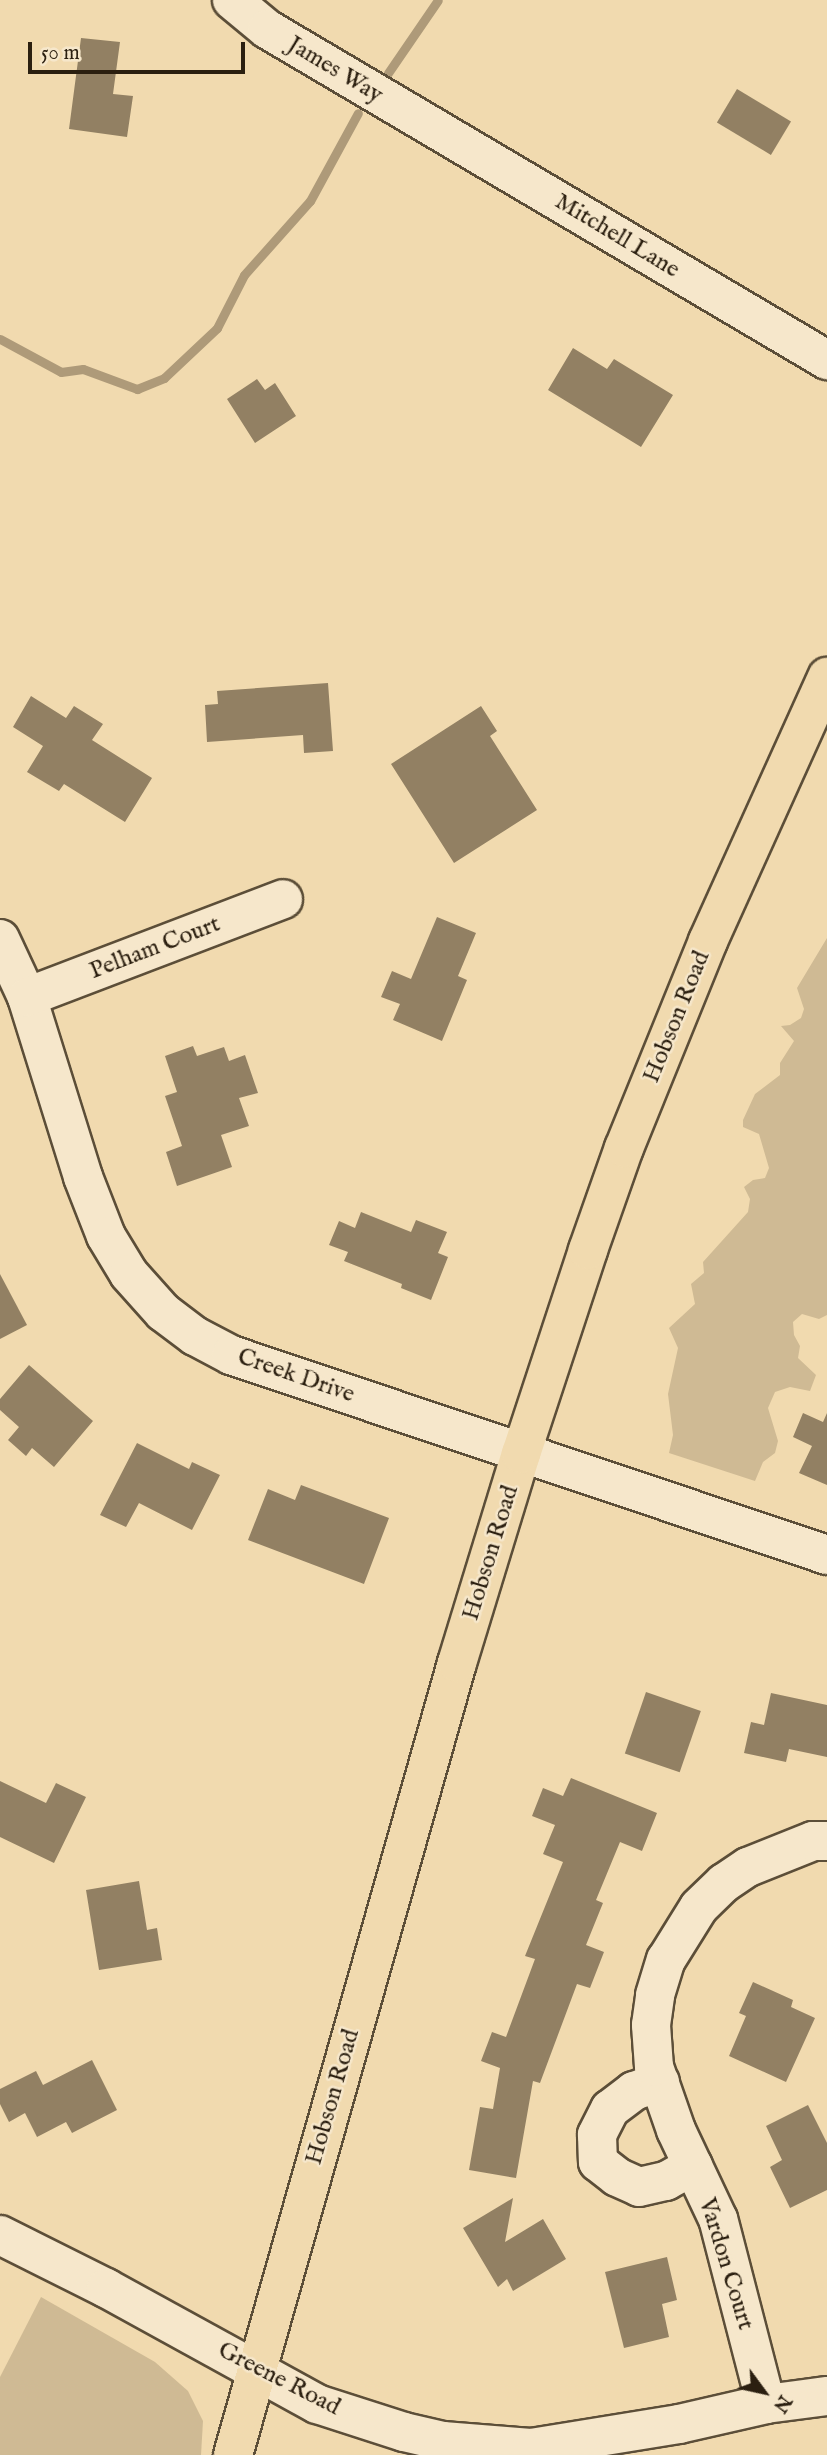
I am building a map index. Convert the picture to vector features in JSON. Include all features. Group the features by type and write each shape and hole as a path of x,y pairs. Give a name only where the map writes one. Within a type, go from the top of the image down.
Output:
{"main road":[{"name":"Hobson Road","path":"233,2455 254,2371 453,1676 521,1454 624,1148 724,903 827,677"}],"street":[{"name":"James Way","path":"232,0 267,29 407,112"},
{"name":"Mitchell Lane","path":"407,112 827,360"},
{"name":"Pelham Court","path":"27,998 283,900"},
{"name":"Creek Drive","path":"0,939 27,998 83,1177 106,1236 129,1274 163,1312 195,1336 231,1354 827,1555"},
{"name":"Vardon Court","path":"766,2404 718,2219 676,2130 654,2067 651,2025 655,1995 666,1960 679,1934 698,1908 724,1882 748,1867 813,1841 827,1841"},
{"name":"Vardon Court","path":"660,2082 634,2091 610,2109 597,2135 598,2162 617,2177 639,2187 666,2181 693,2166"},
{"name":"Greene Road","path":"0,2235 106,2288 317,2404 404,2432 530,2451 679,2424 766,2404 827,2396"}],"shaded area":[{"path":"827,938 827,1315 819,1319 802,1314 793,1322 794,1335 800,1346 798,1358 816,1375 810,1391 790,1387 775,1392 768,1408 778,1441 775,1453 763,1462 755,1481 669,1453 673,1435 668,1394 678,1348 669,1328 695,1304 691,1284 704,1273 703,1262 748,1212 750,1199 744,1187 753,1180 765,1178 769,1168 759,1134 743,1127 743,1120 755,1094 780,1075 780,1063 794,1041 781,1026 790,1025 801,1018 804,1009 797,988"},
{"path":"41,2297 155,2362 188,2391 203,2421 201,2455 0,2455 0,2377"}],"building":[{"path":"81,38 120,42 113,94 133,96 127,137 69,129"},
{"path":"737,89 791,121 771,155 717,122"},
{"path":"573,348 607,369 614,359 673,395 641,447 548,390"},
{"path":"257,379 265,390 275,383 296,416 255,443 227,399"},
{"path":"328,683 333,751 304,753 303,735 207,742 205,705 218,704 217,691"},
{"path":"31,696 66,718 74,706 103,724 92,740 152,778 125,822 64,784 59,791 27,772 43,746 13,727"},
{"path":"481,706 497,731 490,736 537,810 454,863 391,764"},
{"path":"437,917 476,933 458,976 467,980 442,1041 393,1020 400,1004 381,997 392,971 411,979"},
{"path":"193,1046 197,1056 224,1047 229,1061 245,1055 258,1093 239,1098 249,1126 221,1135 232,1167 177,1186 166,1152 182,1146 165,1096 177,1092 165,1056"},
{"path":"361,1212 411,1232 416,1220 447,1232 438,1253 448,1257 431,1300 401,1288 402,1284 344,1261 348,1252 329,1245 339,1221 355,1228"},
{"path":"0,1274 27,1325 0,1339"},
{"path":"29,1365 93,1421 54,1467 32,1448 26,1456 8,1440 19,1427 0,1410 0,1399"},
{"path":"803,1413 823,1422 827,1413 827,1485 799,1473 812,1446 793,1437"},
{"path":"137,1443 189,1469 192,1462 220,1475 192,1530 139,1503 126,1527 100,1515"},
{"path":"301,1485 389,1518 364,1584 248,1540 268,1489 295,1500"},
{"path":"646,1692 701,1711 680,1772 625,1753"},
{"path":"771,1693 827,1705 827,1757 789,1749 786,1762 744,1753 751,1722 764,1725"},
{"path":"571,1778 657,1813 642,1851 620,1842 596,1900 603,1903 586,1945 604,1952 590,1988 577,1984 540,2083 533,2081 516,2178 469,2170 480,2107 493,2109 500,2068 481,2061 492,2032 506,2037 535,1959 525,1956 563,1862 543,1854 555,1825 532,1816 543,1788 563,1796"},
{"path":"0,1781 46,1803 56,1783 86,1797 54,1863 0,1837"},
{"path":"139,1881 147,1930 157,1928 162,1960 99,1970 86,1890"},
{"path":"753,1982 793,2000 791,2007 815,2018 786,2082 729,2056 746,2016 739,2013"},
{"path":"92,2060 117,2110 72,2133 66,2122 37,2137 25,2113 9,2122 0,2104 0,2089 36,2071 43,2085"},
{"path":"808,2105 827,2143 827,2190 790,2208 770,2167 782,2160 766,2126"},
{"path":"513,2198 505,2242 543,2219 566,2259 513,2291 507,2279 498,2287 463,2228"},
{"path":"667,2257 677,2300 662,2304 669,2337 624,2348 605,2272"}],"waterway":[{"path":"388,73 438,0"},
{"path":"0,339 61,372 83,369 137,389 164,378 217,328 244,275 310,201 358,113"}]}
